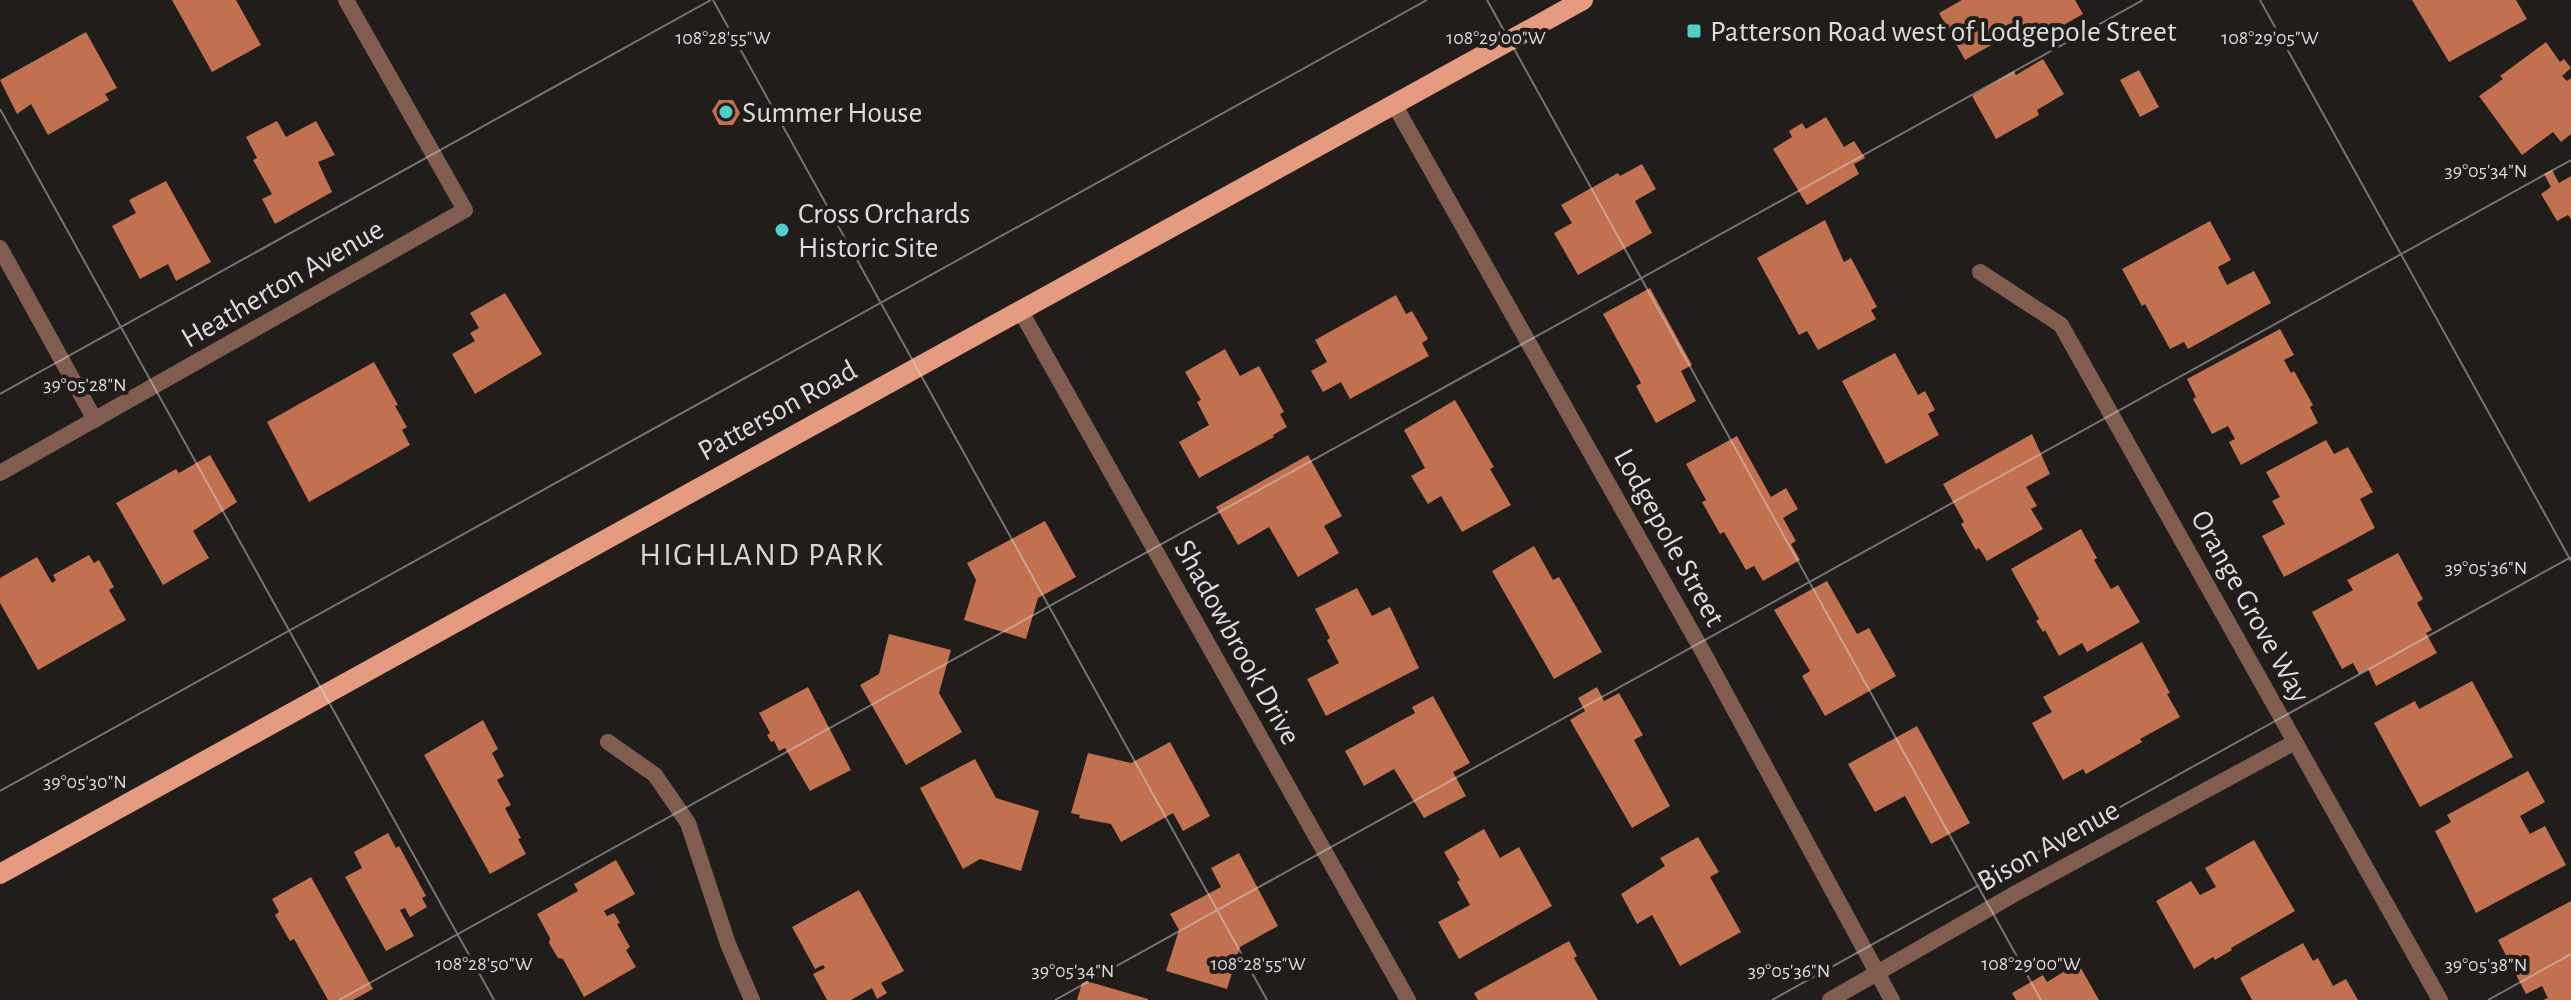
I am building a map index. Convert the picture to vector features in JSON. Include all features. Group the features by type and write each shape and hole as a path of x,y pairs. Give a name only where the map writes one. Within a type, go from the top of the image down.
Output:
{"main road":[{"name":"Patterson Road","path":"0,874 1583,0"}],"street":[{"name":"Heatherton Avenue","path":"0,473 465,210 346,0"},
{"name":"Lodgepole Street","path":"1394,104 1703,652 1892,1000"},
{"path":"0,248 95,420"},
{"name":"Orange Grove Way","path":"1980,272 2061,325 2440,1000"},
{"name":"Shadowbrook Drive","path":"1020,310 1408,1000"},
{"path":"608,742 655,775 688,823 728,944 752,1000"},
{"name":"Bison Avenue","path":"1830,1000 2018,892 2295,742"}],"building":[{"path":"172,0 236,0 261,45 212,72"},
{"path":"1962,0 2075,0 2083,14 2034,42 2021,28 1965,60 1939,13"},
{"path":"2412,0 2516,0 2527,19 2449,62"},
{"path":"86,32 117,88 105,94 109,100 48,135 31,104 17,114 0,80"},
{"path":"2546,42 2560,62 2564,59 2571,68 2562,76 2567,81 2571,78 2571,134 2561,142 2553,132 2522,155 2479,96"},
{"path":"2043,59 2064,94 2037,110 2039,115 1996,139 1972,96 2014,71 2016,75"},
{"path":"2139,70 2159,107 2140,117 2120,80"},
{"name":"Summer House","path":"719,100 733,100 740,113 733,125 719,125 712,111"},
{"path":"1826,117 1844,147 1854,141 1865,158 1854,164 1859,174 1807,205 1773,149 1792,137 1789,131 1802,123 1806,129"},
{"path":"277,121 286,137 316,121 335,155 318,162 332,192 275,224 262,199 272,194 253,160 257,158 246,137"},
{"path":"1642,164 1656,189 1635,201 1652,233 1578,275 1554,233 1572,223 1561,205 1618,173 1620,176"},
{"path":"2552,170 2559,183 2571,176 2571,219 2568,215 2557,221 2541,194 2551,187 2544,174"},
{"path":"166,181 211,262 176,281 168,264 140,279 112,226 136,213 129,200"},
{"path":"1825,220 1844,262 1851,258 1877,307 1871,310 1876,319 1818,350 1807,331 1799,335 1757,258"},
{"path":"2210,221 2231,260 2218,267 2227,285 2254,271 2271,303 2188,349 2184,342 2170,349 2122,269"},
{"path":"1650,288 1692,365 1681,371 1696,401 1656,423 1636,386 1641,383 1603,314"},
{"path":"505,293 542,354 475,394 452,354 475,341 470,333 479,328 470,313"},
{"path":"1396,295 1406,314 1412,311 1428,339 1422,343 1429,356 1350,399 1341,382 1323,392 1311,371 1327,362 1315,340"},
{"path":"2280,329 2294,355 2284,360 2291,373 2294,371 2313,405 2310,407 2318,423 2241,465 2229,442 2235,439 2228,426 2212,434 2193,399 2196,397 2187,379"},
{"path":"1225,349 1240,376 1259,366 1284,412 1280,414 1287,427 1199,478 1179,442 1209,425 1197,402 1201,400 1185,372"},
{"path":"1895,353 1918,395 1925,391 1935,410 1928,414 1939,435 1886,464 1842,381"},
{"path":"374,362 398,405 395,406 407,427 402,430 410,445 309,502 267,422"},
{"path":"1455,400 1494,467 1490,469 1511,505 1462,532 1441,496 1428,504 1411,476 1425,468 1404,430"},
{"path":"2032,434 2050,474 2026,487 2037,506 2031,509 2043,529 1987,561 1979,548 1976,550 1961,524 1964,522 1943,484"},
{"path":"1737,436 1771,497 1786,488 1798,509 1783,518 1796,541 1791,544 1800,560 1763,581 1754,566 1746,570 1724,532 1720,534 1686,464"},
{"path":"2326,440 2334,454 2348,447 2373,492 2360,499 2375,528 2284,577 2262,536 2285,524 2272,501 2280,497 2266,472"},
{"path":"210,455 237,502 193,531 209,558 163,585 116,503 176,469 179,473"},
{"path":"1308,455 1342,516 1324,526 1339,553 1298,577 1269,527 1238,545 1216,507"},
{"path":"1045,521 1076,577 1038,598 1026,639 964,620 976,580 967,563"},
{"path":"2081,529 2111,589 2118,585 2140,622 2087,652 2082,643 2059,656 2045,630 2043,632 2036,621 2039,619 2011,569"},
{"path":"1534,546 1553,580 1559,577 1602,652 1554,679 1492,571"},
{"path":"2398,553 2423,599 2417,603 2432,630 2426,633 2437,653 2376,686 2368,669 2359,674 2353,663 2342,669 2312,612 2353,590 2347,580"},
{"path":"89,555 94,563 99,560 114,587 109,590 126,620 38,670 0,603 0,578 37,557 52,583 56,580 53,575"},
{"path":"1827,581 1857,634 1869,628 1896,676 1825,716 1802,676 1810,671 1774,610"},
{"path":"1357,588 1372,616 1390,607 1419,668 1326,716 1307,679 1339,663 1315,609"},
{"path":"889,634 951,650 939,693 962,732 906,765 860,685 879,674"},
{"path":"2142,642 2180,717 2086,774 2083,769 2063,780 2032,723 2052,712 2043,697"},
{"path":"2472,681 2513,757 2420,807 2374,723 2415,701 2419,709"},
{"path":"808,687 851,770 810,791 785,748 779,751 774,741 771,742 767,735 770,733 759,713"},
{"path":"1597,687 1604,701 1619,693 1643,735 1634,740 1670,806 1632,828 1570,720 1585,711 1578,698"},
{"path":"1433,696 1470,763 1453,772 1466,796 1424,818 1394,769 1364,786 1345,751 1415,713 1412,707"},
{"path":"483,720 498,749 492,753 504,776 497,780 511,805 505,808 526,854 490,874 424,755"},
{"path":"1917,726 1970,823 1931,844 1905,796 1875,812 1848,764"},
{"path":"1170,742 1210,816 1183,831 1173,813 1121,842 1111,824 1079,818 1080,815 1071,813 1088,753 1131,763"},
{"path":"975,759 996,798 1039,811 1021,871 980,859 963,869 920,788"},
{"path":"2528,771 2545,802 2520,816 2530,834 2545,826 2566,865 2476,913 2435,831 2451,822 2447,815"},
{"path":"1484,829 1500,858 1519,847 1552,906 1459,959 1438,922 1470,905 1444,852"},
{"path":"388,833 396,848 399,846 426,896 422,898 427,907 410,917 405,908 400,910 414,936 386,951 345,877 362,868 354,852"},
{"path":"1698,837 1719,872 1710,877 1741,932 1680,966 1652,915 1637,924 1621,894 1665,866 1660,858"},
{"path":"2254,840 2295,911 2215,960 2213,957 2194,969 2156,901 2191,881 2200,895 2216,887 2205,868"},
{"path":"1239,853 1278,926 1240,947 1227,989 1166,971 1179,930 1170,914 1221,887 1211,868"},
{"path":"616,860 635,894 604,911 607,916 614,913 620,923 617,924 630,947 626,950 636,967 584,997 563,959 558,958 549,943 550,938 537,914 578,891 574,884"},
{"path":"311,877 373,989 353,1000 328,1000 294,939 290,941 275,915 279,912 272,899"},
{"path":"859,890 904,971 881,983 887,993 877,999 872,988 851,1000 827,1000 813,974 825,968 823,965 815,969 792,927"},
{"path":"2571,901 2571,1000 2543,1000 2548,998 2542,986 2526,994 2498,940"},
{"path":"1569,941 1577,956 1574,958 1598,1000 1478,1000 1474,993"},
{"path":"2303,943 2313,961 2318,958 2333,986 2346,979 2358,1000 2252,1000 2240,978"},
{"path":"2078,963 2099,1000 2016,1000 2012,993 2043,975 2047,982"},
{"path":"1083,980 1148,999 1148,1000 1077,1000"}],"place":[{"name":"Patterson Road west of Lodgepole Street","path":"1694,31"},
{"name":"Summer House","path":"726,112"},
{"name":"Cross Orchards Historic Site","path":"782,230"}],"district":[{"name":"HIGHLAND PARK","path":"762,554"}]}
